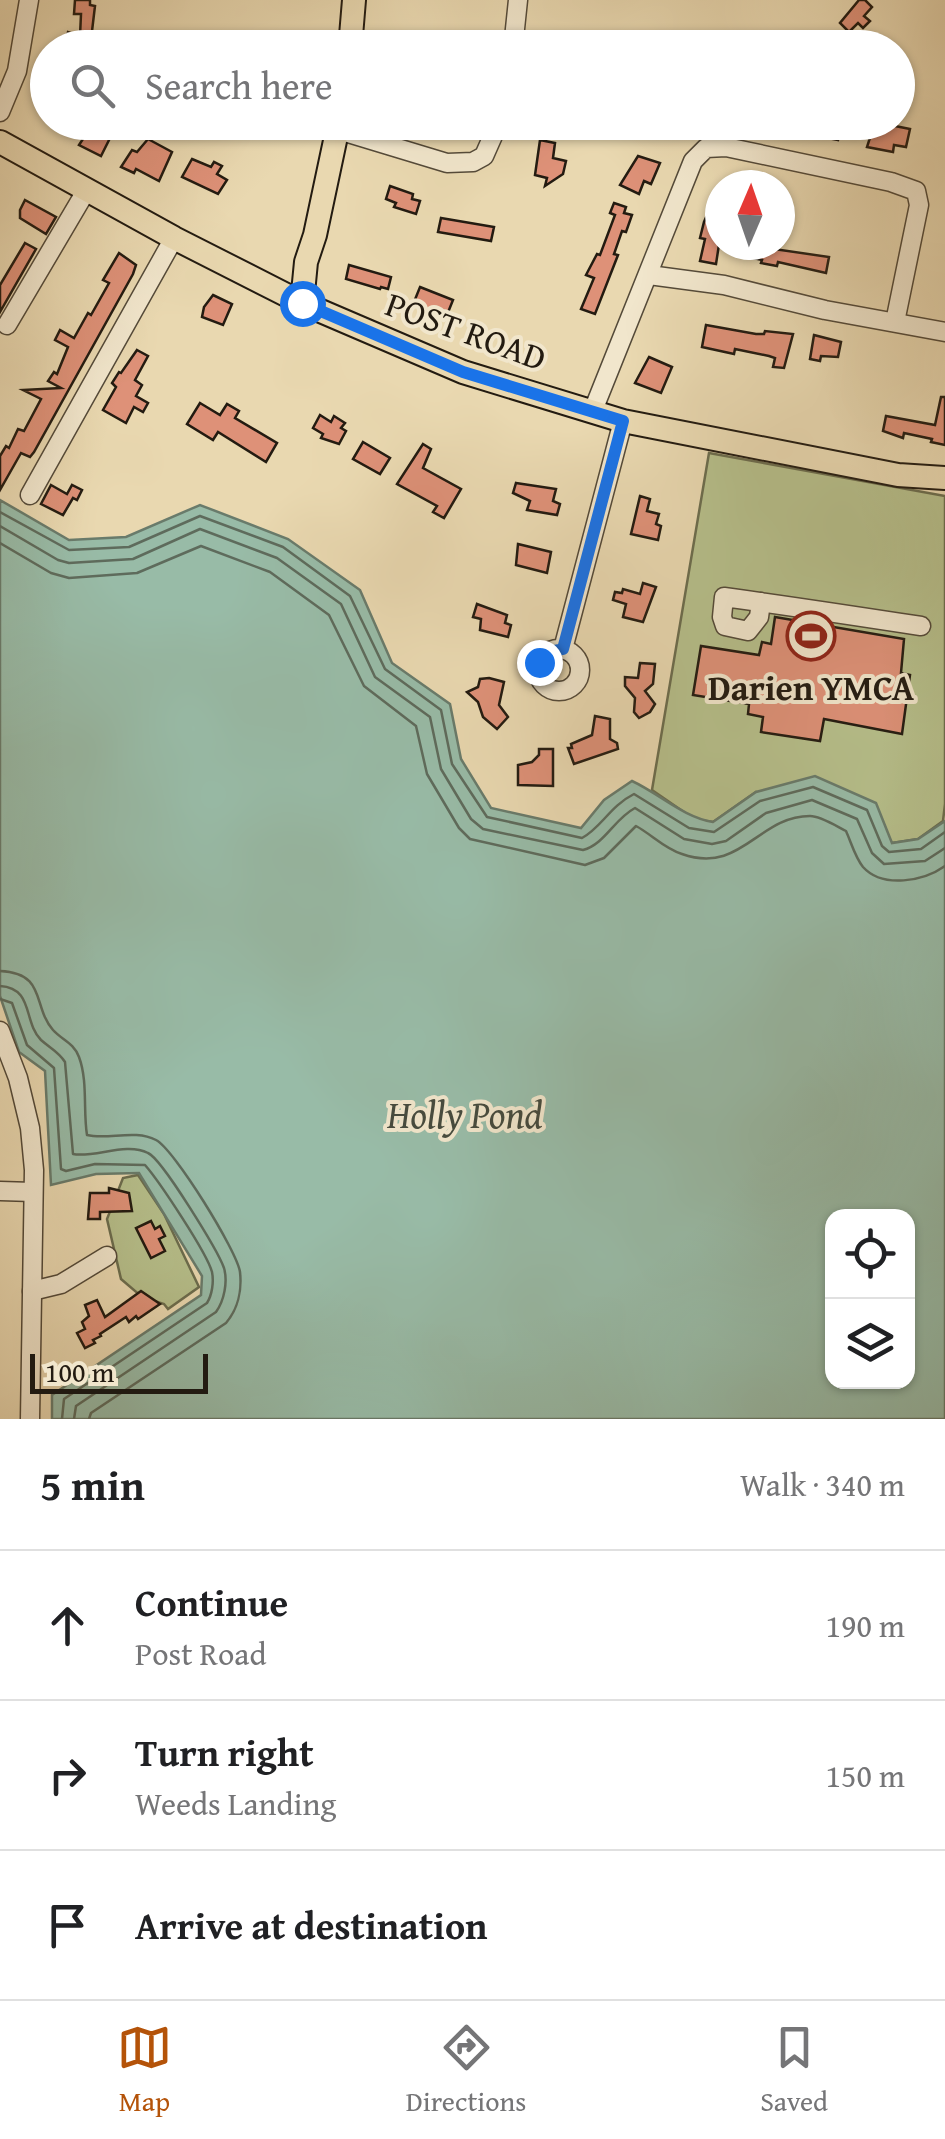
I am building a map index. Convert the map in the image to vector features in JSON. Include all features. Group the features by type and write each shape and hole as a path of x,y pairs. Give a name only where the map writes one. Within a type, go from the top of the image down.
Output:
{"main road":[{"path":"352,30 354,0"},
{"path":"302,303 306,262 335,140"},
{"name":"POST ROAD","path":"0,142 302,303 463,372 623,421 898,475 945,478"},
{"path":"274,288 288,271 306,262"}],"street":[{"path":"0,112 17,72 29,0"},
{"path":"515,30 518,0"},
{"path":"382,140 460,165 484,156 492,140"},
{"path":"592,413 693,161 706,148 726,147 891,182 916,191 919,205 895,322"},
{"path":"7,325 86,191"},
{"path":"30,496 174,238"},
{"path":"649,275 724,285 825,310 945,332"},
{"path":"563,649 623,421"},
{"path":"761,602 759,618 748,631 726,626 722,617 724,596 921,626"},
{"path":"0,1031 18,1078 30,1128 30,1419"},
{"path":"0,1191 33,1192"},
{"path":"32,1291 60,1284 108,1256"}],"shaded area":[{"name":"Darien YMCA","path":"709,453 945,496 945,804 943,821 918,839 892,843 756,792 713,822 694,819 652,790"},
{"path":"138,1175 164,1214 199,1287 168,1309 142,1297 121,1279 107,1219 123,1178"}],"water":[{"name":"Holly Pond","path":"0,500 69,540 126,537 200,505 288,539 360,590 392,663 450,704 461,759 491,808 581,828 604,800 632,781 682,810 713,822 756,792 815,776 876,803 892,843 918,839 945,821 945,1419 52,1419 52,1395 201,1295 202,1276 139,1173 96,1174 51,1185 45,1071 19,1052 0,996"}],"building":[{"path":"75,0 90,0 90,5 95,6 92,30 80,30 81,14 74,14"},
{"path":"859,0 872,7 864,16 870,21 863,28 858,23 847,30 840,23"},
{"path":"82,140 109,140 101,156 79,145"},
{"path":"150,140 172,152 159,181 136,169 134,173 121,167 132,150 137,152"},
{"path":"540,140 555,143 553,158 566,161 563,174 545,186 547,178 535,175"},
{"path":"869,140 908,140 906,147 894,145 893,152 867,147"},
{"path":"638,156 660,163 651,184 644,181 639,194 620,185"},
{"path":"192,159 211,167 214,162 222,166 217,174 227,180 218,194 182,177"},
{"path":"390,186 413,194 412,199 420,201 416,214 394,207 396,203 386,199"},
{"path":"25,200 56,217 46,234 20,218"},
{"path":"614,203 626,207 624,213 632,215 626,232 622,231 614,254 618,255 595,314 581,309 594,278 586,275 597,254 600,255 615,215 610,213"},
{"path":"441,218 494,227 491,241 438,232"},
{"path":"705,239 705,260 717,260 716,264 700,261"},
{"path":"25,243 36,249 0,312 0,285"},
{"path":"795,252 829,257 826,273 778,262 777,266 761,263 795,260"},
{"path":"119,253 136,265 133,274 34,452 30,457 21,453 0,490 0,456 6,446 9,448 18,429 24,431 41,399 23,390 61,388 48,381 54,372 57,374 68,347 55,340 60,330 74,338 88,313 91,315 109,283 103,280"},
{"path":"349,265 391,277 388,289 346,279"},
{"path":"420,287 453,300 445,320 414,302"},
{"path":"213,295 232,304 223,325 202,317"},
{"path":"706,325 756,334 793,334 784,368 773,367 775,358 769,356 702,347"},
{"path":"814,335 841,342 838,357 810,359"},
{"path":"137,350 148,356 135,380 142,385 136,396 148,403 143,412 134,407 126,423 103,410 116,387 112,383"},
{"path":"649,357 672,367 661,393 635,383"},
{"path":"941,397 945,397 945,445 883,431 886,416 935,425"},
{"path":"200,403 220,415 227,404 239,411 235,418 277,443 266,462 218,432 213,440 187,424"},
{"path":"320,415 331,422 334,416 345,423 341,428 346,431 339,444 321,438 323,434 313,428"},
{"path":"363,442 390,458 380,474 353,459"},
{"path":"423,444 431,449 423,468 461,489 444,518 433,512 437,506 397,484"},
{"path":"516,483 556,489 553,501 560,504 557,515 527,510 530,501 513,493"},
{"path":"51,485 67,494 72,485 82,490 63,515 41,504"},
{"path":"640,496 650,499 647,511 659,514 658,540 631,534"},
{"path":"518,544 551,552 547,573 516,565"},
{"path":"643,583 656,587 643,622 623,617 626,604 613,600 615,592 622,593 623,589 640,594"},
{"path":"477,604 507,615 505,623 511,625 508,637 480,630 481,619 473,617"},
{"path":"775,617 904,639 901,673 910,675 902,734 824,719 820,741 761,732 763,717 748,714 749,704 693,695 701,646 759,655 762,642 771,644"},
{"path":"640,663 655,664 653,684 645,691 655,704 639,718 625,677 638,678"},
{"path":"480,679 504,682 499,705 508,717 497,729 483,717 478,702 467,692 478,687"},
{"path":"595,716 610,719 610,739 618,749 574,764 568,748 592,735"},
{"path":"539,749 553,749 553,786 518,785 518,765 532,762"},
{"path":"109,1188 129,1193 132,1211 100,1212 100,1219 88,1219 90,1193 109,1193"},
{"path":"151,1221 155,1229 160,1226 165,1236 159,1239 165,1251 151,1258 136,1228"},
{"path":"141,1291 160,1304 138,1319 136,1316 129,1322 126,1317 85,1348 77,1333 85,1329 82,1322 89,1316 85,1305 97,1300 105,1317"}],"place":[{"name":"Darien YMCA","path":"811,636"}],"route":[{"path":"302,303 463,372 623,421 563,649 549,652 539,662"}]}
